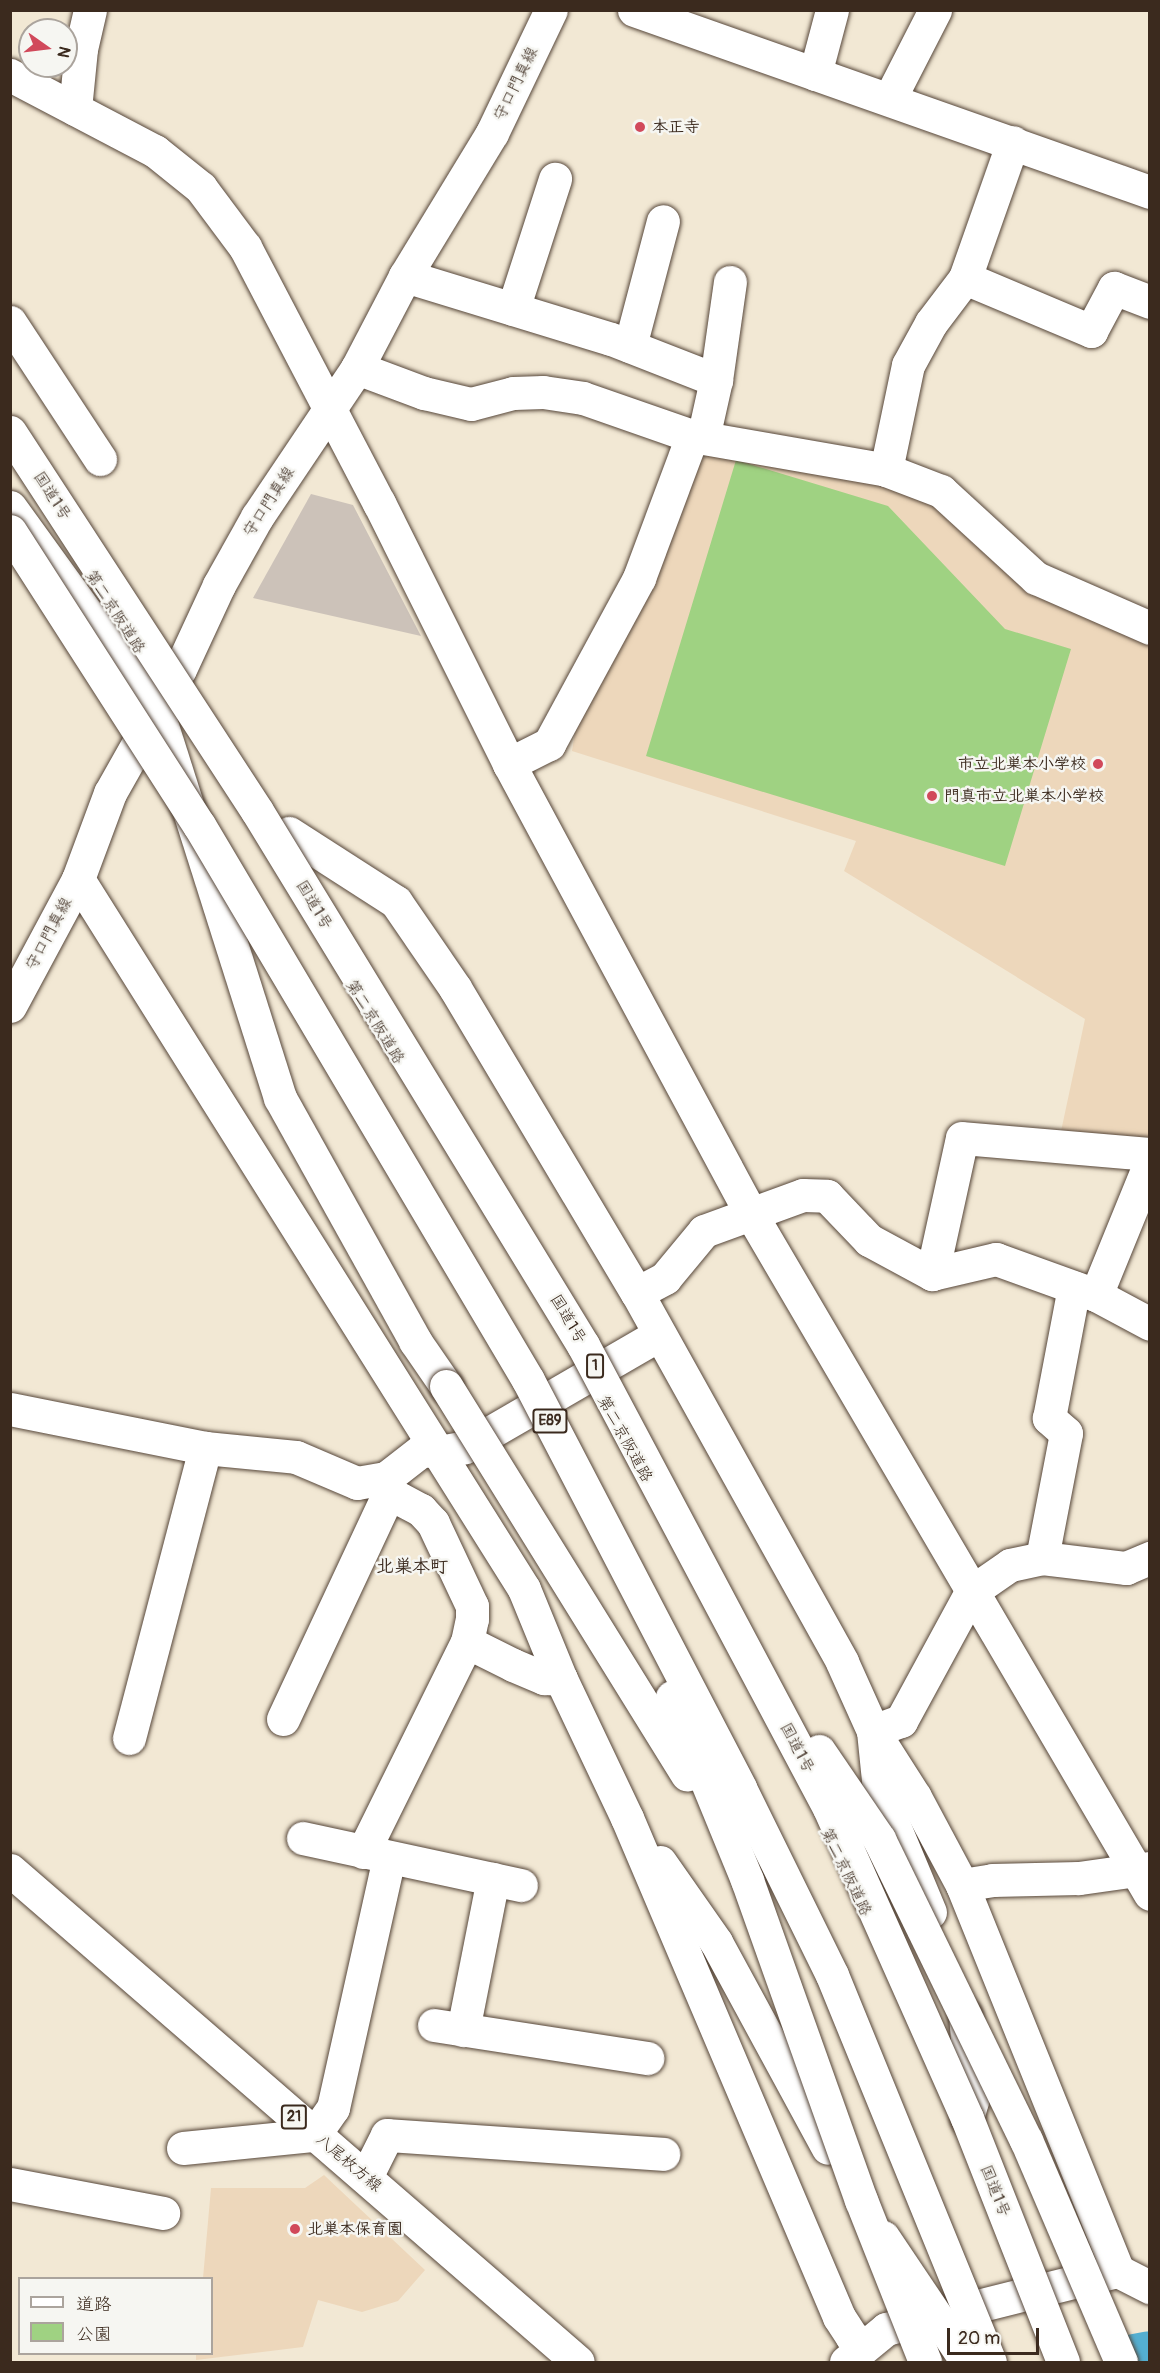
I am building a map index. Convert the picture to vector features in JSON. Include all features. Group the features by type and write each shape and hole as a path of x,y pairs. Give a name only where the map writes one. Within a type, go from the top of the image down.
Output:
{"main road":[{"path":"75,109 81,50 90,10"},
{"name":"守口門真線","path":"10,1006 78,879 110,793 180,669 219,585 257,518 330,413 357,368 405,276 492,132 551,10"},
{"path":"634,10 815,75 890,98 1149,192"},
{"path":"815,75 832,10"},
{"path":"890,98 935,10"},
{"path":"10,75 154,151 201,188 245,247 509,764 751,1214 971,1592 1145,1877"},
{"path":"886,470 908,365 931,323 965,278 1013,142"},
{"path":"513,309 555,179"},
{"path":"630,346 663,221"},
{"path":"405,276 630,346 717,380"},
{"path":"965,278 1091,331 1114,288 1149,302"},
{"path":"509,764 549,744 639,578 698,437 717,380 730,282"},
{"path":"10,322 100,459"},
{"path":"357,368 424,393 471,404 513,393 543,392 583,399 651,418 698,437 886,470 941,490 1036,578 1149,628"},
{"name":"国道1号","path":"10,432 257,811 583,1345 829,1808 967,2118 1063,2362"},
{"name":"第二京阪道路","path":"10,452 248,815 578,1352 700,1576 883,1950 1053,2362"},
{"path":"10,456 37,474 62,502 180,669 239,764 289,833 367,969 620,1382 635,1443"},
{"path":"10,507 158,710 280,1098 415,1341 446,1386 830,2005"},
{"name":"E89","path":"10,531 199,825 528,1380 590,1496 832,1975 990,2362"},
{"path":"10,548 189,828 520,1387 679,1689 830,2005 976,2362"},
{"path":"289,833 396,902 455,988 637,1293 658,1335 842,1662 873,1731 915,1797 962,1885 1118,2271 1149,2288"},
{"path":"78,879 524,1589 561,1679 627,1818 839,2317 852,2337 855,2354 886,2329 1118,2271"},
{"path":"932,1274 962,1138 1149,1154"},
{"path":"1042,1558 1066,1433 1049,1418 1085,1292 1149,1163"},
{"path":"637,1293 665,1278 704,1231 803,1195 827,1196 868,1240 932,1274 996,1259 1085,1292 1149,1324"},
{"path":"283,1719 387,1485 422,1450 440,1452 465,1447 658,1335"},
{"path":"10,1409 205,1448 296,1456 357,1483 387,1485 421,1510 433,1523 472,1606 467,1642 376,1855 333,2108 314,2134 183,2148"},
{"path":"129,1738 205,1448"},
{"path":"590,1496 747,1880 861,2200 925,2362"},
{"path":"873,1731 901,1721 971,1592 1010,1565 1042,1558 1126,1568 1149,1558"},
{"path":"700,1576 879,1839 1026,2139 1120,2362"},
{"path":"467,1642 544,1678 561,1679"},
{"path":"873,1731 879,1790 963,1991 972,2101 967,2118"},
{"path":"627,1818 716,1942 828,2148 967,2362"},
{"path":"303,1838 507,1882 448,2027 647,2058"},
{"name":"八尾枚方線","path":"10,1870 578,2362"},
{"path":"962,1885 992,1880 1145,1877"},
{"path":"366,2177 387,2135 663,2154"},
{"path":"10,2184 163,2213"}],"shaded area":[{"name":"門真市立北巣本小学校","path":"711,453 885,485 940,501 1149,634 1149,1149 1060,1136 1085,1019 844,871 856,841 572,751 577,721 694,465"},
{"path":"311,494 353,505 421,636 253,598"},
{"name":"北巣本保育園","path":"324,2175 425,2270 398,2301 362,2312 318,2300 303,2347 196,2360 196,2355 213,2355 213,2277 203,2277 211,2188 305,2188"}],"green space":[{"path":"736,460 888,506 1005,629 1071,649 1005,866 646,756"}],"waterway":[{"path":"1135,2362 1150,2359"}],"place":[{"name":"本正寺","path":"640,127"},
{"name":"市立北巣本小学校","path":"1098,764"},
{"name":"門真市立北巣本小学校","path":"932,796"},
{"name":"北巣本保育園","path":"295,2229"}],"district":[{"name":"北巣本町","path":"412,1567"}]}
